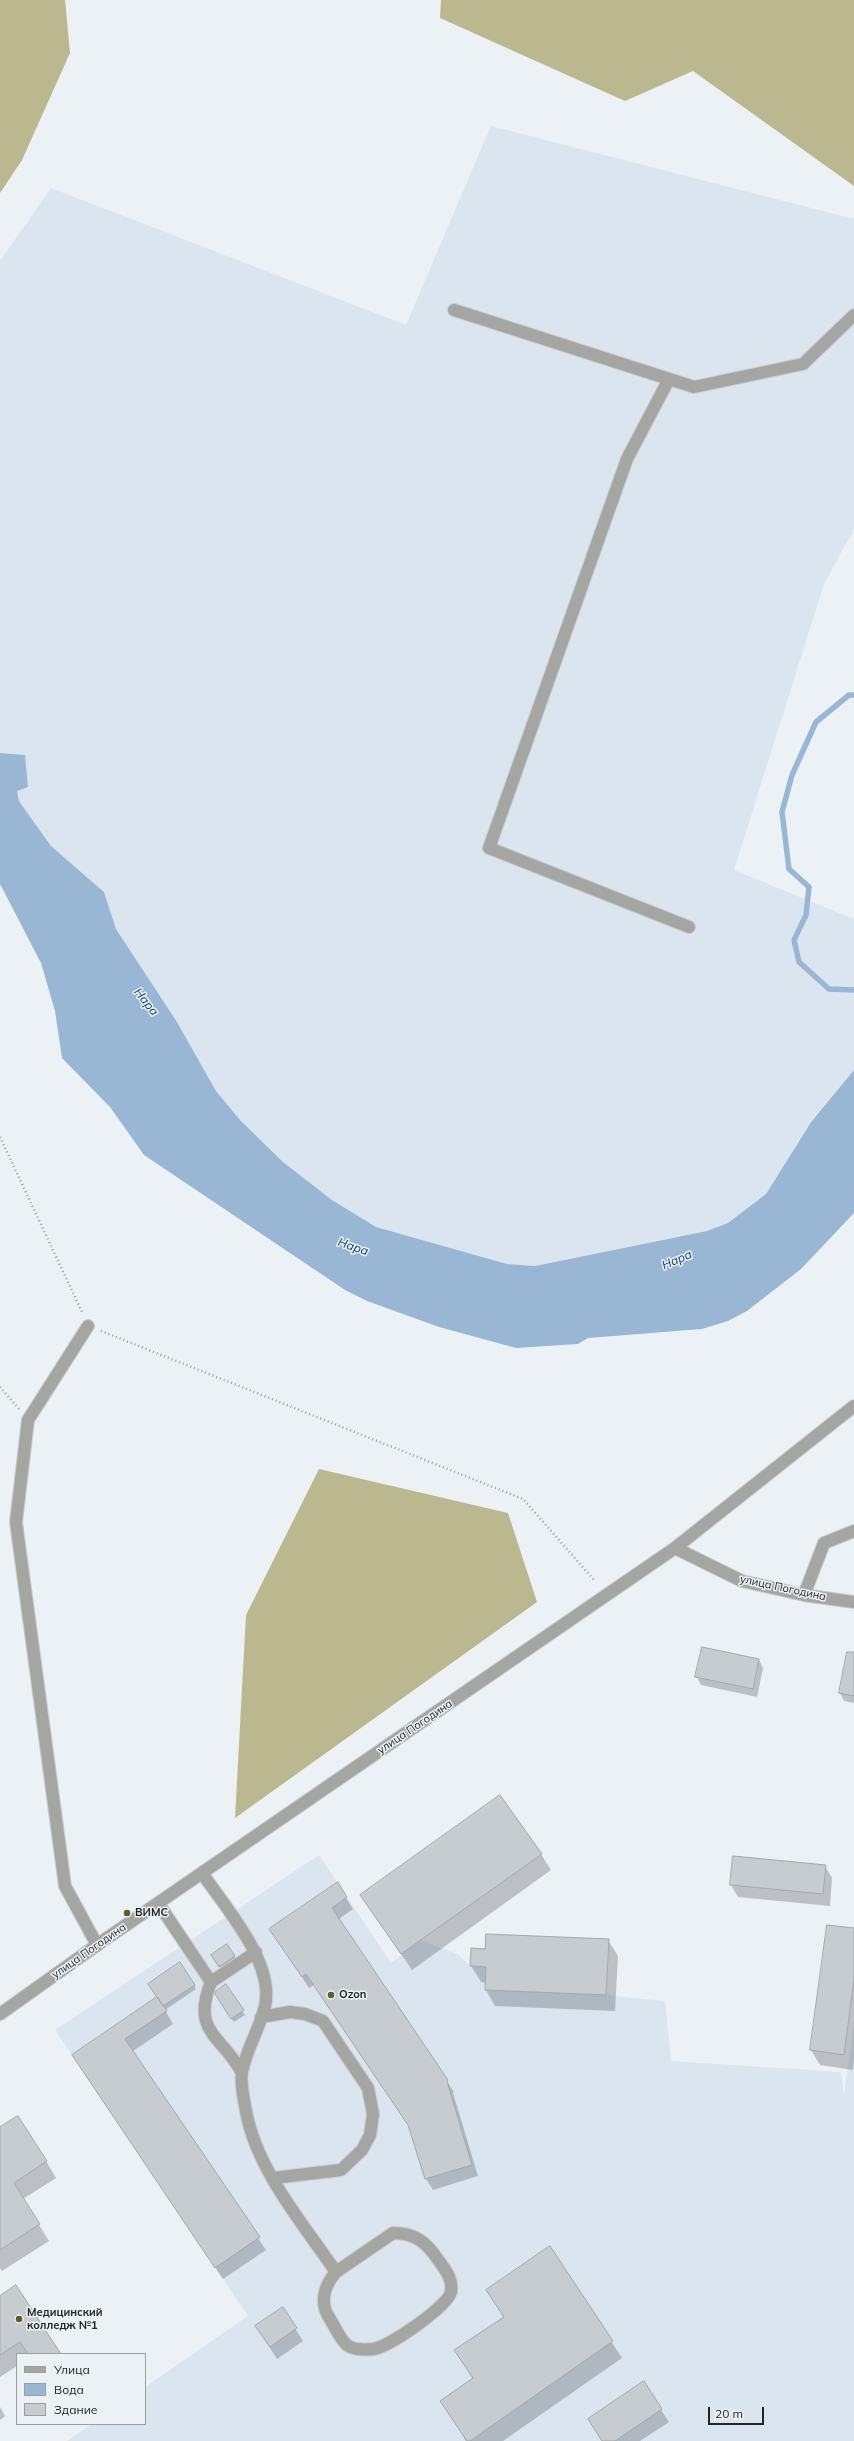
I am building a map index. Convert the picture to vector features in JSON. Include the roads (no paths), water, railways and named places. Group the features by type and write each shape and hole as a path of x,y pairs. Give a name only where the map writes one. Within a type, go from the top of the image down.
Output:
{"street":[{"path":"454,310 694,387 804,364 854,315"},
{"path":"669,379 627,458 489,848 689,927"},
{"path":"88,1326 28,1420 16,1522 65,1886 97,1945"},
{"path":"675,1548 854,1406"},
{"path":"804,1595 824,1543 854,1531"},
{"name":"улица Погодина","path":"0,2014 97,1945 675,1548 742,1581 804,1595 854,1602"},
{"path":"202,1873 256,1952 262,1964 266,1987 265,2005 242,2073"},
{"path":"158,1903 211,1982"},
{"path":"256,1952 211,1982 205,1996 206,2020 216,2041 235,2059 242,2073 251,2129 273,2178 336,2272"},
{"path":"261,2017 290,2012 305,2014 323,2021 368,2088 373,2114 370,2135 362,2150 341,2170 273,2178"},
{"path":"393,2233 403,2233 412,2235 428,2245 449,2276 451,2292 442,2306 385,2345 374,2349 356,2348 347,2345 326,2314 324,2291 328,2282 336,2272 393,2233"}],"water":[{"name":"Нара","path":"0,753 25,755 28,787 17,791 19,801 51,846 104,892 116,929 177,1022 216,1091 240,1120 283,1162 332,1200 376,1227 507,1264 535,1266 707,1231 728,1223 766,1194 811,1122 854,1070 854,1213 801,1269 747,1311 728,1321 702,1329 588,1338 578,1344 516,1348 439,1327 367,1301 345,1290 144,1155 110,1107 62,1058 55,1011 41,963 0,884"}],"waterway":[{"path":"854,695 849,695 816,722 792,775 782,812 789,869 809,887 806,915 794,940 799,962 829,989 854,990"}],"place":[{"name":"ВИМС","path":"127,1913"},
{"name":"Ozon","path":"331,1995"},
{"name":"Медицинский колледж №1","path":"19,2319"}]}
